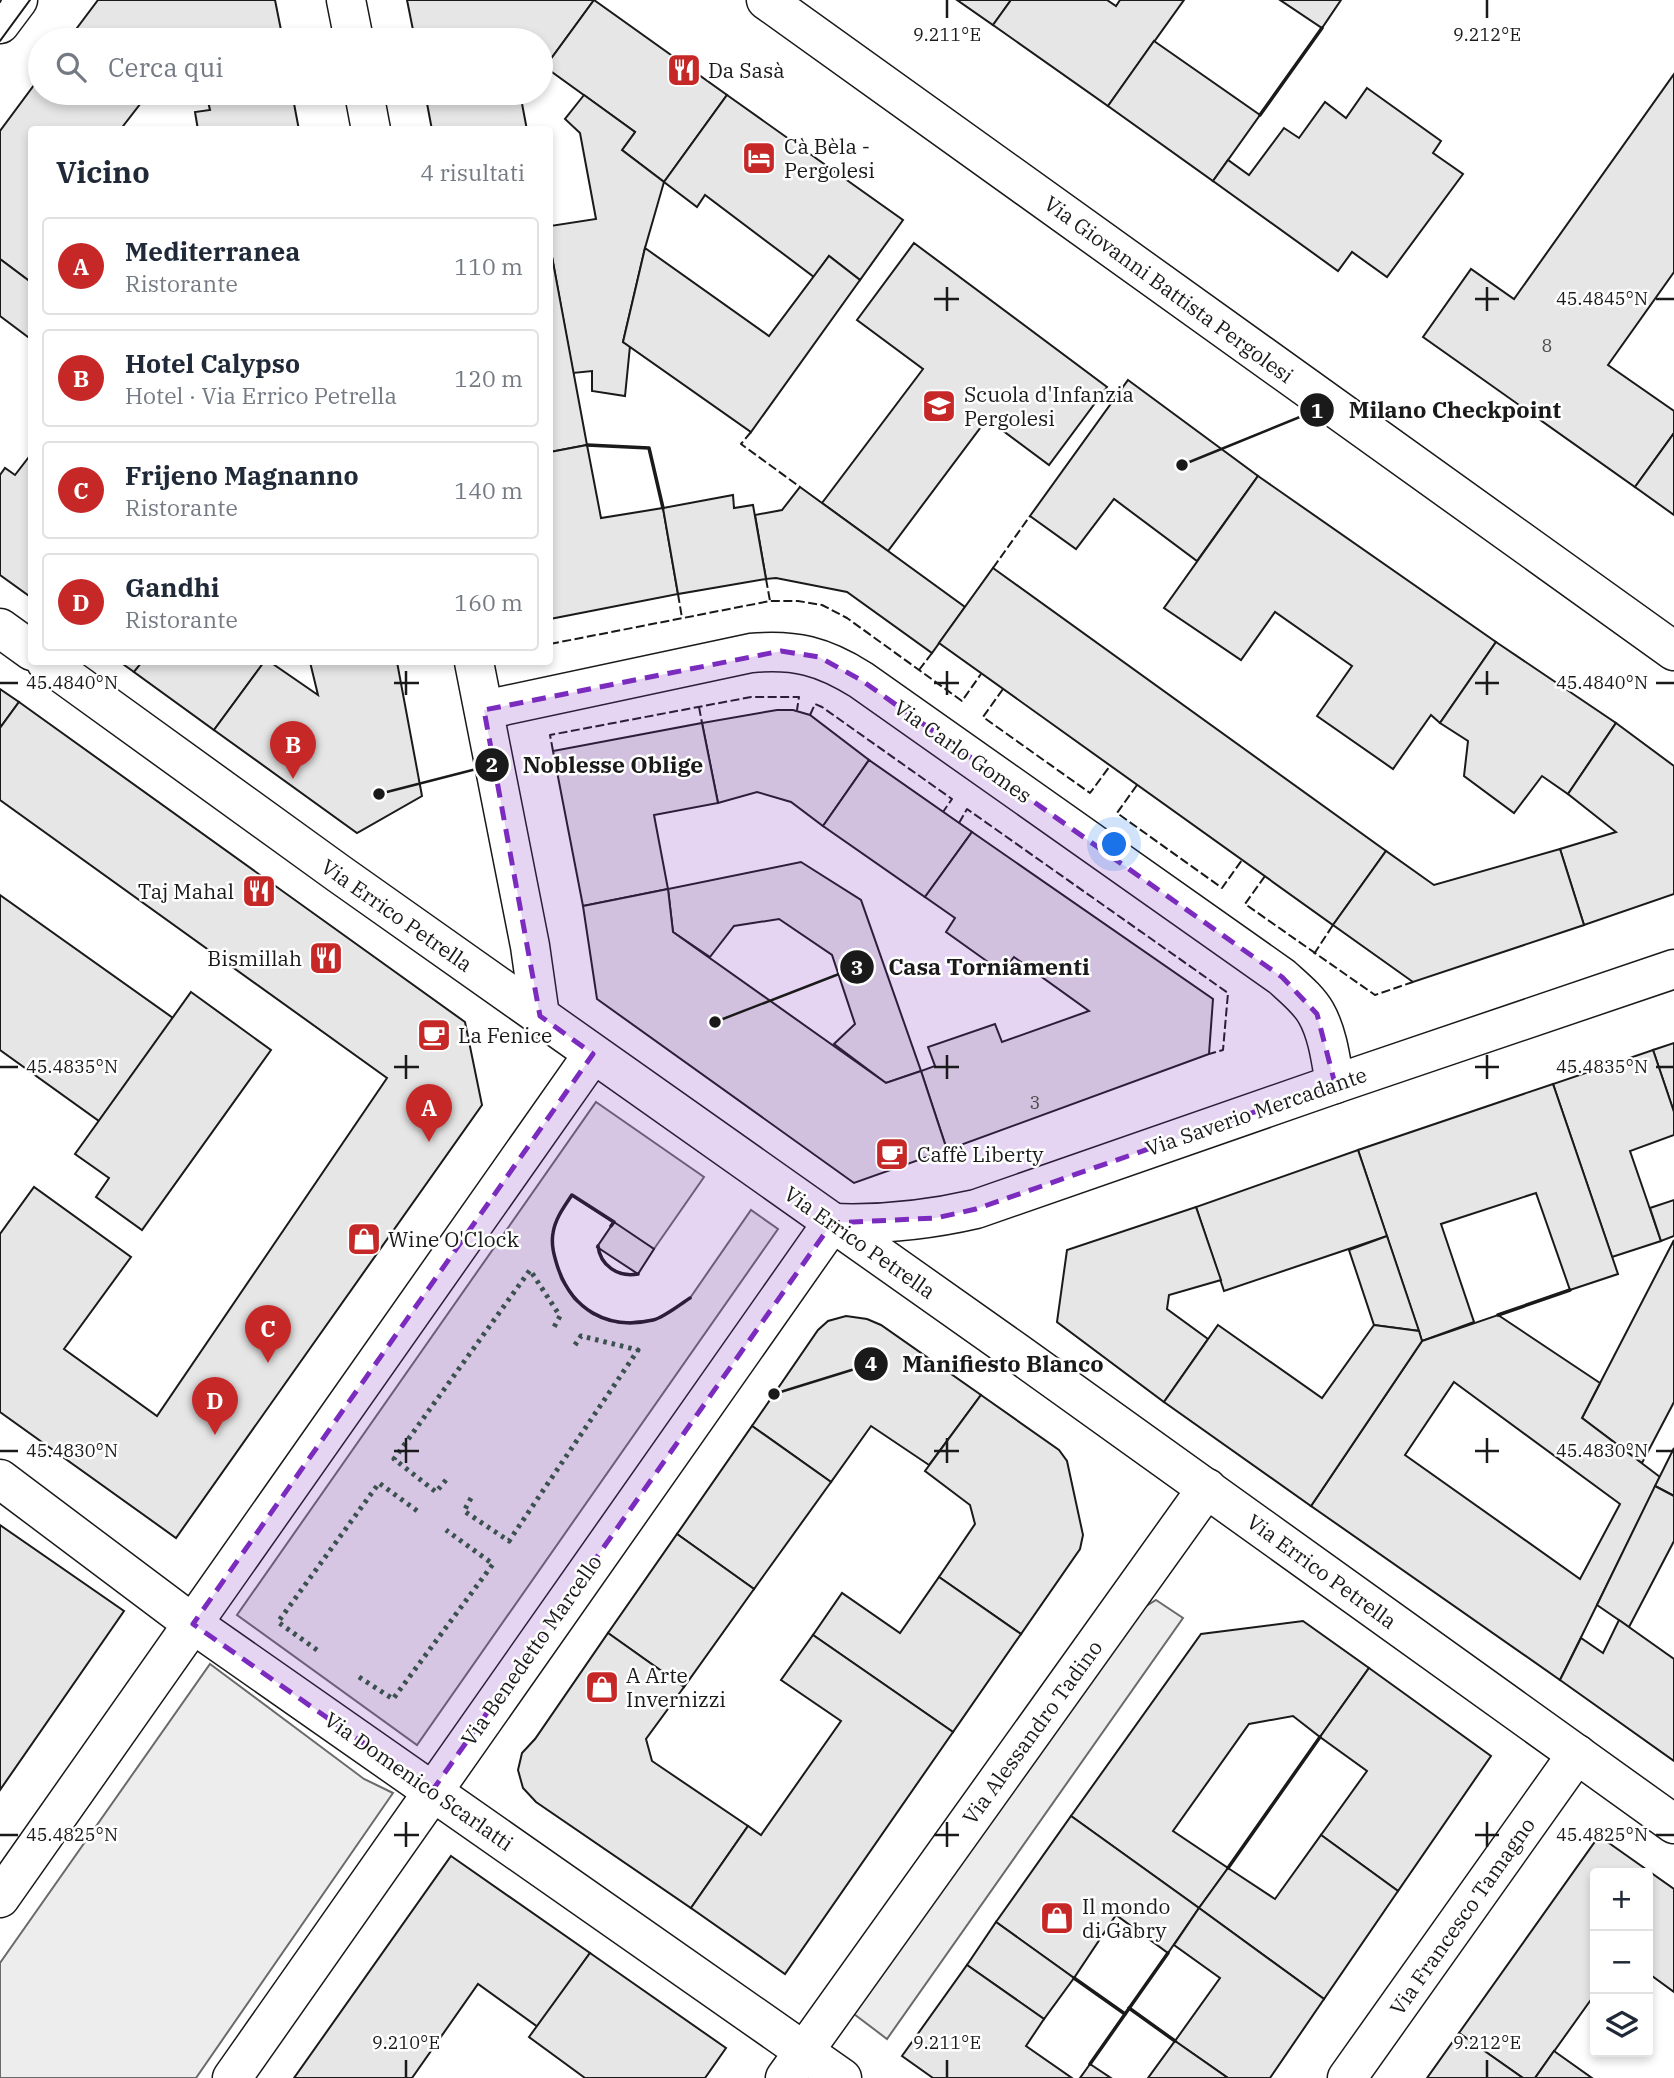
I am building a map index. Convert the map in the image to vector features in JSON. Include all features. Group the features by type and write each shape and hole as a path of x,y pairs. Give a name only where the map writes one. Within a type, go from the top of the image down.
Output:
{"street":[{"path":"0,24 18,0"},
{"path":"346,0 352,28"},
{"name":"Via Giovanni Battista Pergolesi","path":"766,0 1674,651"},
{"path":"367,105 371,126"},
{"path":"0,628 28,648"},
{"name":"Via Carlo Gomes","path":"484,710 751,653 781,650 826,660 861,680 1282,977 1317,1014 1328,1046 1335,1084"},
{"name":"Via Errico Petrella","path":"50,665 1674,1824"},
{"path":"475,665 530,946 540,1016"},
{"name":"Via Saverio Mercadante","path":"832,1223 888,1223 936,1218 976,1209 1674,969"},
{"path":"0,1898 593,1054"},
{"name":"Via Benedetto Marcello","path":"232,2078 832,1223"},
{"name":"Via Domenico Scarlatti","path":"0,1479 192,1623 432,1791 794,2065 842,2078"},
{"name":"Via Alessandro Tadino","path":"794,2065 1206,1488"},
{"name":"Via Francesco Tamagno","path":"1347,2078 1577,1754"}],"highlighted area":[{"path":"781,651 819,657 861,680 1282,977 1317,1014 1335,1084 976,1209 936,1218 832,1223 432,1791 193,1624 593,1054 540,1016 484,710"}],"shaded area":[{"path":"596,1102 704,1177 654,1249 571,1195 558,1217 553,1233 553,1250 561,1279 574,1299 593,1314 619,1323 655,1320 690,1298 751,1210 778,1229 417,1745 237,1615"},
{"path":"1156,1600 1183,1618 887,2039 850,2011 1127,1618"},
{"path":"210,1664 364,1779 393,1793 196,2078 0,2078 0,1963"}],"building":[{"path":"98,0 275,0 281,28 77,28"},
{"path":"407,0 594,0 553,56 553,28 413,28"},
{"path":"594,0 727,95 664,182 622,150 635,132 553,73 553,56"},
{"path":"957,0 1011,0 993,25"},
{"path":"1011,0 1107,0 1116,6 1120,0 1184,0 1108,106 993,25"},
{"path":"1280,0 1341,0 1322,28"},
{"path":"1154,41 1260,115 1213,181 1108,106"},
{"path":"1674,74 1674,272 1608,365 1674,411 1674,433 1635,487 1423,337 1471,269 1514,299"},
{"path":"1367,88 1441,141 1433,153 1463,174 1387,277 1352,252 1338,271 1213,181 1228,160 1249,175 1284,128 1299,138 1325,102 1346,118"},
{"path":"28,93 28,105 139,105 123,126 28,126 28,280 0,259 0,131"},
{"path":"584,95 635,132 622,150 664,182 623,342 630,346 625,396 592,391 592,371 573,373 553,263 553,226 596,219 580,133 565,119"},
{"path":"727,95 903,220 860,280 829,256 814,277 705,195 697,207 664,182"},
{"path":"209,105 294,105 298,126 197,126 195,112 210,110"},
{"path":"427,105 522,105 526,126 431,126"},
{"path":"914,243 1107,387 1049,465 987,419 888,551 822,503 923,369 857,320"},
{"path":"645,248 769,336 829,256 860,280 751,432 623,342"},
{"path":"0,259 28,280 28,337 0,316"},
{"path":"553,262 587,445 553,451"},
{"path":"1128,380 1258,476 1197,561 1114,499 1076,549 1030,516"},
{"path":"1674,433 1674,515 1635,487"},
{"path":"587,445 601,518 663,508 678,594 553,618 553,451"},
{"path":"28,458 28,595 0,575 0,475 5,468 15,475"},
{"path":"1258,476 1496,642 1440,723 1431,715 1393,769 1317,716 1352,666 1275,612 1241,660 1164,608"},
{"path":"800,487 965,607 932,653 847,592 776,578 766,579 755,515 782,510"},
{"path":"733,495 734,508 753,505 766,579 678,594 663,508"},
{"path":"993,568 1386,851 1333,925 939,643"},
{"path":"1496,642 1616,723 1568,794 1542,776 1514,813 1464,776 1468,741 1440,723"},
{"path":"124,665 140,665 134,672"},
{"path":"140,665 262,665 214,730 134,672"},
{"path":"262,665 274,665 318,695 311,665 398,665 422,796 357,833 214,730"},
{"path":"0,689 19,702 0,728"},
{"path":"19,702 465,1022 482,1105 176,1538 0,1412 0,1234 34,1187 131,1257 64,1349 157,1416 387,1078 0,800 0,728"},
{"path":"777,710 793,710 810,715 869,760 823,826 791,802 757,792 718,803 702,723"},
{"path":"702,723 718,803 654,815 668,889 583,906 553,751"},
{"path":"1616,723 1674,766 1674,894 1584,925 1560,849 1616,832 1568,794"},
{"path":"869,760 972,832 925,897 823,826"},
{"path":"972,832 1213,999 1209,1054 947,1150 921,1071 935,1066 928,1047 995,1024 1002,1042 1089,1011 1014,957 1002,972 946,932 955,918 925,897"},
{"path":"1560,849 1584,925 1413,982 1333,925 1386,851 1434,885"},
{"path":"801,862 861,900 921,1071 886,1083 834,1044 855,1024 832,955 779,919 734,926 710,957 673,932 668,889"},
{"path":"668,889 673,932 886,1083 921,1071 947,1150 854,1183 597,999 583,906"},
{"path":"0,895 173,1018 99,1121 0,1050"},
{"path":"191,992 271,1050 142,1230 96,1197 109,1178 75,1154"},
{"path":"1674,1043 1674,1112 1653,1050"},
{"path":"1653,1050 1674,1112 1674,1135 1630,1151 1661,1241 1612,1257 1553,1084"},
{"path":"1553,1084 1618,1274 1570,1290 1536,1193 1441,1224 1474,1322 1422,1341 1358,1150"},
{"path":"1358,1150 1387,1236 1224,1291 1196,1207"},
{"path":"1674,1200 1674,1236 1661,1241 1650,1208"},
{"path":"1196,1207 1221,1280 1169,1295 1167,1309 1208,1339 1164,1402 1057,1322 1067,1250"},
{"path":"614,1222 654,1249 638,1274 597,1247"},
{"path":"1387,1236 1419,1331 1374,1325 1349,1250"},
{"path":"1674,1240 1674,1402 1642,1463 1582,1418"},
{"path":"1498,1315 1600,1383 1582,1418 1660,1477 1560,1680 1311,1506 1422,1341","holes":["1454,1382 1620,1504 1580,1579 1405,1455"]},
{"path":"846,1316 867,1319 881,1325 981,1395 929,1465 871,1426 831,1482 752,1426 818,1330 828,1321"},
{"path":"1218,1325 1322,1398 1374,1325 1419,1331 1422,1341 1311,1506 1164,1402"},
{"path":"981,1395 1059,1450 1067,1461 1083,1535 1080,1549 1021,1634 939,1577 975,1524 970,1505 925,1471"},
{"path":"752,1426 831,1482 754,1589 677,1534"},
{"path":"1674,1448 1674,1496 1655,1486"},
{"path":"1655,1486 1674,1496 1674,1541 1629,1627 1597,1605"},
{"path":"0,1525 124,1611 0,1790"},
{"path":"677,1534 754,1589 684,1687 608,1633"},
{"path":"939,1577 1021,1634 953,1732 813,1635 842,1593 900,1633"},
{"path":"1619,1620 1674,1659 1674,1761 1560,1680 1581,1638 1603,1653"},
{"path":"1303,1621 1369,1668 1320,1737 1293,1716 1249,1724 1173,1831 1228,1868 1199,1908 1071,1816 1201,1634"},
{"path":"608,1633 684,1687 646,1739 652,1761 748,1826 691,1908 536,1802 523,1788 518,1770 522,1753 535,1739"},
{"path":"813,1635 953,1732 785,1974 691,1908 748,1826 761,1835 841,1721 781,1680"},
{"path":"1369,1668 1491,1756 1398,1891 1321,1835 1367,1771 1320,1737"},
{"path":"1071,1816 1199,1908 1168,1953 1116,1915 1074,1978 996,1922"},
{"path":"1321,1835 1398,1891 1324,1999 1199,1908 1228,1868 1275,1899"},
{"path":"1599,1836 1644,1868 1590,1868 1590,2001 1535,2078 1523,2078 1459,2033"},
{"path":"451,1856 590,1953 538,2027 478,1984 412,2078 294,2078"},
{"path":"1653,1874 1674,1889 1674,1992 1653,1977"},
{"path":"1199,1908 1324,1999 1270,2078 1228,2078 1175,2041 1220,1978 1174,1945"},
{"path":"996,1922 1074,1978 1044,2019 967,1965"},
{"path":"590,1953 726,2048 705,2078 585,2078 529,2037"},
{"path":"967,1965 1044,2019 1026,2046 1072,2078 933,2078 902,2056"},
{"path":"1459,2033 1493,2057 1523,2078 1427,2078"},
{"path":"1175,2041 1228,2078 1148,2078"},
{"path":"1554,2051 1592,2078 1535,2078"},
{"path":"1090,2064 1111,2078 1080,2078"}],"tram line":[{"path":"0,41 30,0"}],"hedge":[{"path":"446,1480 436,1492 394,1459 530,1270 560,1316 553,1329"},
{"path":"471,1498 464,1511 509,1541 638,1350 581,1336 575,1345"},
{"path":"317,1650 278,1622 379,1483 420,1513"},
{"path":"359,1677 393,1699 493,1564 446,1530"}],"fence":[{"path":"751,432 741,444 800,487"},
{"path":"993,568 1030,516"},
{"path":"766,579 770,601"},
{"path":"678,594 682,618"},
{"path":"553,643 770,601 798,601 822,605 847,618 962,701 981,674"},
{"path":"919,670 932,653"},
{"path":"1003,689 983,717 1090,793 1110,766"},
{"path":"553,751 550,735 751,697 799,697 797,710"},
{"path":"810,715 815,704 822,707 952,799 943,812"},
{"path":"699,707 702,723"},
{"path":"1137,785 1117,813 1222,888 1242,860"},
{"path":"959,823 967,809 1228,993 1223,1050 1209,1054"},
{"path":"1265,876 1245,904 1375,995 1413,982"},
{"path":"1314,954 1333,925"}],"wall":[{"path":"1260,115 1322,28"},
{"path":"587,445 649,448 663,508"},
{"path":"611,1226 614,1222 572,1195 556,1223 552,1242 557,1265 571,1294 581,1305 606,1319 636,1323 667,1314 690,1298"},
{"path":"598,1246 602,1259 611,1269 624,1274 638,1274"},
{"path":"1498,1315 1570,1290"},
{"path":"1228,1868 1320,1737"},
{"path":"1090,2064 1168,1953"},
{"path":"1074,1978 1125,2014"},
{"path":"1129,2008 1175,2041"}],"place":[{"name":"Da Sasà","path":"684,70"},
{"name":"Cà Bèla - Pergolesi","path":"759,158"},
{"name":"Scuola d'Infanzia Pergolesi","path":"939,406"},
{"name":"Milano Checkpoint","path":"1182,465"},
{"name":"Hotel Calypso","path":"293,779"},
{"name":"Noblesse Oblige","path":"379,794"},
{"name":"Taj Mahal","path":"259,891"},
{"name":"Bismillah","path":"326,958"},
{"name":"Casa Torniamenti","path":"715,1022"},
{"name":"La Fenice","path":"434,1035"},
{"name":"Mediterranea","path":"429,1142"},
{"name":"Caffè Liberty","path":"892,1154"},
{"name":"Wine O'Clock","path":"364,1239"},
{"name":"Frijeno Magnanno","path":"268,1363"},
{"name":"Manifiesto Blanco","path":"774,1394"},
{"name":"Gandhi","path":"215,1435"},
{"name":"A Arte Invernizzi","path":"602,1687"},
{"name":"Il mondo di Gabry","path":"1057,1918"}]}
